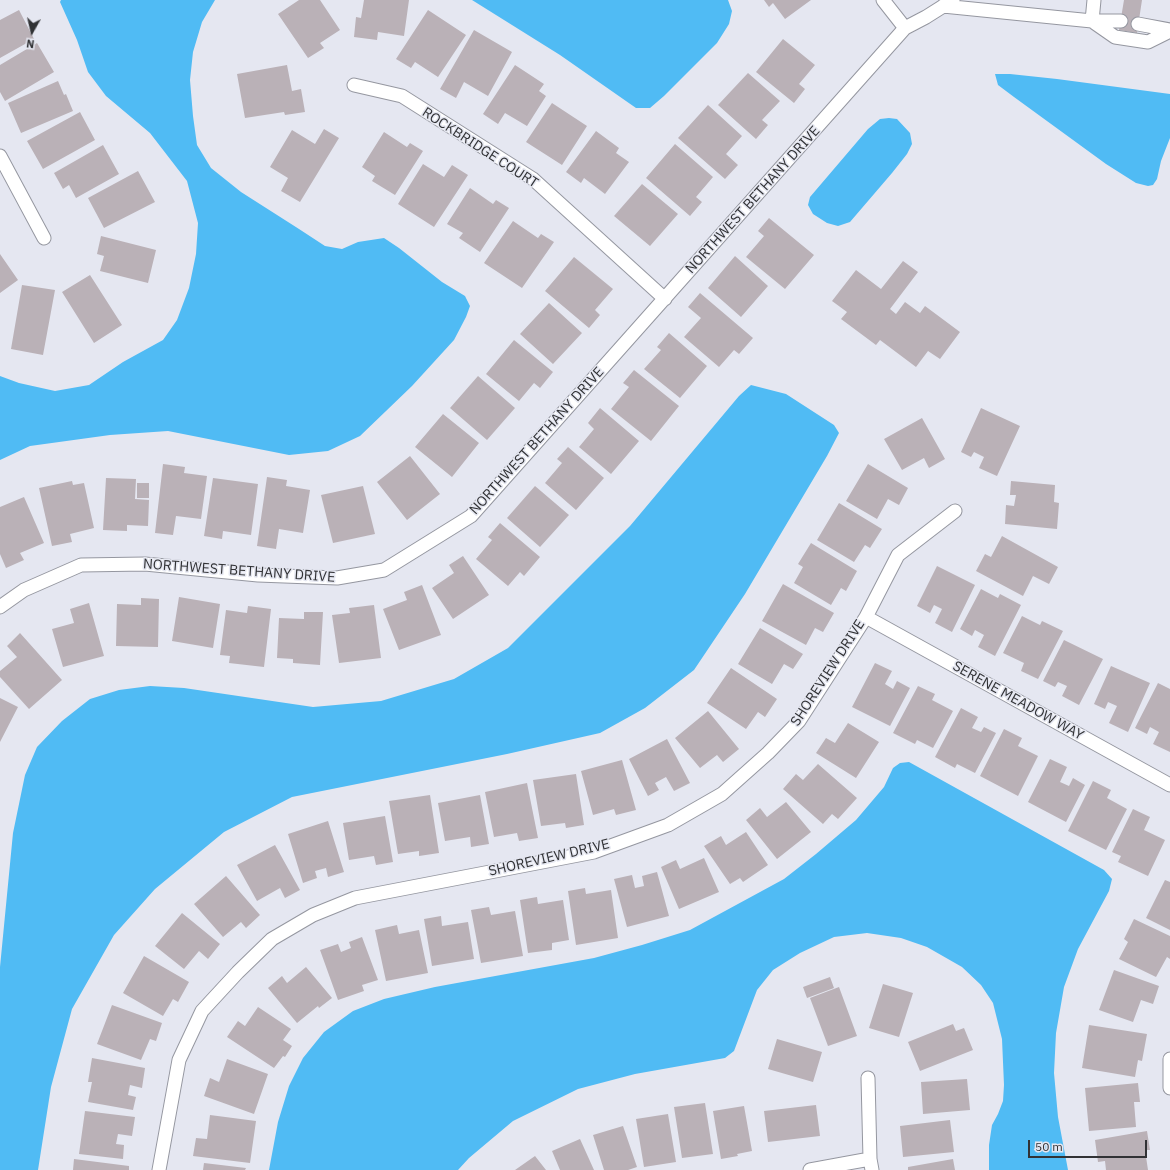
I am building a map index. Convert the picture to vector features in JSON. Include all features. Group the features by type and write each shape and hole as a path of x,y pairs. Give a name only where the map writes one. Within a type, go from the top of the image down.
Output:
{"street":[{"path":"883,0 905,28"},
{"path":"1092,21 1094,0"},
{"name":"NORTHWEST BETHANY DRIVE","path":"0,607 24,590 81,565 145,564 258,575 337,578 384,570 471,516 905,28 948,3 1092,21 1121,21"},
{"name":"NORTHWEST BETHANY DRIVE","path":"1092,21 1115,37 1148,42 1170,31"},
{"name":"NORTHWEST BETHANY DRIVE","path":"1138,24 1170,31"},
{"name":"ROCKBRIDGE COURT","path":"354,86 402,96 533,179 665,299"},
{"path":"0,156 44,238"},
{"name":"SHOREVIEW DRIVE","path":"159,1170 179,1060 202,1011 238,972 272,939 313,915 355,898 594,852 668,824 722,794 768,753 799,721 866,617 898,555 955,511"},
{"name":"SERENE MEADOW WAY","path":"866,617 1170,785"},
{"path":"1170,1060 1170,1088"},
{"path":"810,1170 871,1165 868,1078"}],"water":[{"path":"61,0 215,0 202,22 193,52 190,80 197,145 211,168 241,192 325,246 342,249 358,242 384,238 442,282 465,296 470,306 454,340 412,386 360,436 328,451 289,455 168,431 110,435 30,446 0,460 0,376 19,383 55,391 89,385 123,362 163,340 177,320 189,288 196,254 198,223 187,181 150,133 106,96 88,72 77,40 60,2"},
{"path":"472,0 728,0 732,11 729,24 717,43 650,108 636,108 560,55"},
{"path":"995,74 1010,74 1057,79 1170,94 1170,138 1161,161 1157,179 1153,185 1148,186 1136,183 1106,164 998,85"},
{"path":"880,119 897,119 910,133 912,144 907,154 892,173 850,222 838,226 827,223 813,214 808,205 810,197 868,129"},
{"path":"751,385 786,394 834,425 839,433 827,456 745,594 694,670 645,708 600,733 507,754 292,797 224,832 155,889 114,935 72,1009 51,1087 38,1170 0,1170 0,967 13,833 25,775 37,747 62,721 90,699 119,690 150,686 184,688 313,707 381,701 454,679 508,648 630,526 739,396"},
{"path":"909,762 1104,870 1112,879 1109,891 1078,949 1064,987 1056,1033 1054,1073 1058,1117 1068,1170 989,1170 989,1145 992,1125 1003,1101 1004,1085 1002,1039 993,1003 981,985 962,967 927,947 901,938 867,933 834,937 800,953 773,970 757,990 734,1051 725,1058 635,1074 578,1089 513,1121 469,1158 458,1170 269,1170 278,1122 289,1086 303,1058 324,1032 353,1011 384,999 435,987 594,958 690,930 784,879 856,820 884,787 893,768 900,763"}],"building":[{"path":"299,0 320,0 340,30 320,43 324,48 308,58 278,14"},
{"path":"364,0 409,0 404,36 378,32 377,40 354,37 356,17 361,18"},
{"path":"764,0 811,0 785,19 773,3 769,7"},
{"path":"1124,0 1142,0 1137,33 1119,30"},
{"path":"19,10 34,39 0,58 0,20"},
{"path":"428,10 466,35 438,77 415,62 411,68 396,59"},
{"path":"474,30 512,52 488,96 464,82 456,98 440,89"},
{"path":"783,39 815,65 799,84 805,89 794,103 756,72"},
{"path":"37,43 54,72 5,101 0,92 0,65"},
{"path":"287,65 292,91 301,89 305,112 285,115 284,112 245,118 237,74"},
{"path":"515,65 544,84 539,91 546,96 527,126 505,113 498,124 483,114"},
{"path":"748,73 780,101 762,120 768,125 756,139 718,105"},
{"path":"58,81 64,95 66,94 73,111 21,133 8,103"},
{"path":"552,103 587,126 562,165 526,142"},
{"path":"708,105 742,136 726,154 738,165 725,179 678,138"},
{"path":"80,112 95,140 43,169 27,141"},
{"path":"324,129 339,138 300,202 281,191 288,178 270,167 292,130 315,144"},
{"path":"596,131 619,148 616,153 629,162 605,194 584,178 581,183 566,172"},
{"path":"384,132 407,147 410,143 423,151 395,195 372,181 375,176 362,167"},
{"path":"675,144 713,177 696,197 702,202 690,216 646,178"},
{"path":"103,145 119,174 76,198 69,185 63,189 54,173"},
{"path":"423,164 444,177 452,165 468,175 434,227 398,204"},
{"path":"138,171 155,202 104,228 88,198"},
{"path":"642,184 678,214 650,246 614,216"},
{"path":"470,188 493,204 496,200 509,208 480,252 459,238 463,233 447,224"},
{"path":"769,218 814,255 785,289 746,257 764,236 758,231"},
{"path":"513,221 538,238 541,234 554,242 522,288 484,263"},
{"path":"101,236 156,250 148,283 100,271 104,256 97,254"},
{"path":"0,254 18,280 0,293"},
{"path":"735,256 768,286 741,317 708,288"},
{"path":"574,257 613,289 595,310 600,315 589,328 545,291"},
{"path":"903,261 918,272 890,309 896,314 905,302 920,313 925,306 960,332 940,359 928,351 916,367 880,340 876,345 841,319 847,312 832,301 856,270 881,289"},
{"path":"90,275 122,325 94,343 62,292"},
{"path":"22,285 55,290 43,355 11,349"},
{"path":"700,293 753,338 739,354 734,350 719,367 684,337 701,318 688,307"},
{"path":"549,303 582,333 553,364 520,334"},
{"path":"669,333 707,366 680,398 644,369 661,350 657,347"},
{"path":"514,340 553,372 540,388 534,383 519,401 486,374"},
{"path":"634,370 679,406 651,441 611,409 629,387 623,383"},
{"path":"478,376 515,408 487,440 450,408"},
{"path":"600,408 639,441 611,474 579,447 594,429 588,423"},
{"path":"981,408 1020,426 997,476 979,468 984,457 974,452 971,457 961,452"},
{"path":"443,414 479,443 452,477 415,447"},
{"path":"922,418 945,459 929,468 924,458 902,470 884,439"},
{"path":"568,447 604,478 576,510 545,483 562,463 557,459"},
{"path":"410,456 440,494 407,520 377,482"},
{"path":"163,464 185,467 184,473 207,476 201,519 176,516 173,535 155,533"},
{"path":"868,464 908,488 899,505 888,499 877,519 846,501"},
{"path":"267,477 287,480 286,486 310,490 303,533 279,529 276,549 257,546"},
{"path":"106,478 136,479 135,499 149,500 148,526 127,525 127,531 103,530"},
{"path":"213,478 258,484 251,535 223,531 222,539 204,536"},
{"path":"72,481 73,485 84,483 94,528 70,534 72,542 52,546 39,488"},
{"path":"1011,481 1055,485 1054,502 1059,503 1057,529 1005,524 1006,505 1014,506 1016,495 1010,495"},
{"path":"137,483 149,483 149,498 137,498"},
{"path":"363,486 375,534 333,543 321,495"},
{"path":"535,486 569,515 540,547 507,518"},
{"path":"24,497 44,543 20,553 24,560 6,568 0,554 0,507"},
{"path":"839,503 882,529 870,548 865,545 854,562 817,540"},
{"path":"500,523 540,557 524,576 520,572 508,586 476,559 492,540 488,537"},
{"path":"1002,536 1058,567 1049,584 1033,576 1023,596 976,571 985,554 991,557"},
{"path":"811,543 857,571 846,591 841,588 831,605 794,583 803,567 798,564"},
{"path":"463,556 489,595 453,619 432,588 454,573 449,565"},
{"path":"937,566 975,585 952,632 935,623 942,609 934,605 930,613 917,606"},
{"path":"783,584 834,613 823,632 815,628 806,645 762,621"},
{"path":"422,585 441,635 399,650 383,609 407,600 404,592"},
{"path":"981,589 998,598 1000,594 1021,605 995,656 978,647 984,635 975,630 972,636 960,629"},
{"path":"179,597 220,604 213,648 172,641"},
{"path":"141,598 159,599 158,647 116,646 117,604 141,605"},
{"path":"89,603 104,656 63,667 52,629 74,623 70,609"},
{"path":"374,605 381,658 339,663 332,615 350,613 349,608"},
{"path":"248,606 271,609 264,667 229,663 230,656 220,655 226,610 247,613"},
{"path":"304,612 323,612 320,665 293,663 293,659 277,658 279,618 304,619"},
{"path":"1022,616 1040,625 1042,621 1063,631 1038,679 1021,671 1024,663 1003,653"},
{"path":"760,628 803,654 793,669 784,664 772,684 738,664"},
{"path":"20,633 62,680 29,709 0,677 0,671 17,657 7,646"},
{"path":"1064,640 1103,659 1079,705 1062,696 1067,686 1058,682 1055,687 1043,681"},
{"path":"875,663 892,671 885,684 893,689 897,681 910,688 890,726 852,707"},
{"path":"1111,666 1150,683 1128,732 1109,723 1117,706 1108,702 1105,709 1094,704"},
{"path":"731,668 777,699 765,717 758,712 746,729 707,703"},
{"path":"1158,683 1170,689 1170,752 1153,744 1159,732 1150,727 1147,734 1135,728"},
{"path":"918,686 935,694 932,700 953,711 933,748 917,740 915,744 893,733"},
{"path":"0,698 18,707 0,742"},
{"path":"961,708 978,717 972,728 981,732 984,727 996,733 975,773 957,764 955,768 935,757"},
{"path":"708,711 739,749 723,762 717,755 700,768 675,738"},
{"path":"848,723 879,742 856,778 816,753 826,738 835,743"},
{"path":"1004,729 1022,738 1018,746 1038,756 1018,796 980,776"},
{"path":"667,739 690,783 674,791 666,777 655,783 659,790 648,796 629,759"},
{"path":"1050,759 1067,767 1060,782 1069,786 1073,778 1085,785 1066,822 1028,802"},
{"path":"622,760 636,810 616,815 614,809 593,815 581,771"},
{"path":"818,764 857,798 838,819 832,814 823,824 783,789 796,774 803,780"},
{"path":"576,774 584,825 566,828 565,823 541,826 533,780"},
{"path":"1093,781 1111,790 1107,798 1127,809 1106,850 1068,831"},
{"path":"527,783 538,838 519,841 517,833 494,837 485,792"},
{"path":"430,795 439,853 419,856 419,851 398,854 389,801"},
{"path":"480,795 489,844 471,847 470,837 445,841 438,803"},
{"path":"786,802 811,832 777,859 746,820 760,808 767,817"},
{"path":"1133,809 1150,817 1144,830 1165,840 1148,876 1118,862 1121,856 1112,852"},
{"path":"385,816 393,862 376,865 374,856 349,860 343,823"},
{"path":"328,821 344,872 328,877 326,868 315,871 317,878 303,883 288,834"},
{"path":"746,832 768,865 743,882 740,878 730,884 704,846 721,836 726,845"},
{"path":"275,845 300,890 285,898 280,888 257,901 237,865"},
{"path":"704,858 719,892 679,909 661,867 676,860 680,869"},
{"path":"657,872 669,916 627,927 614,879 632,875 635,888 644,886 642,876"},
{"path":"226,876 260,915 246,928 241,922 223,937 194,904"},
{"path":"1165,880 1170,882 1170,930 1146,918"},
{"path":"585,888 586,894 611,890 618,938 576,945 568,891"},
{"path":"537,897 538,904 563,900 569,940 552,943 552,950 528,953 520,900"},
{"path":"489,907 491,915 515,911 523,956 481,963 471,910"},
{"path":"182,913 220,944 208,959 199,951 184,969 155,946"},
{"path":"441,916 442,926 468,922 474,959 432,966 424,919"},
{"path":"1134,919 1170,936 1170,959 1167,957 1156,977 1119,959 1128,942 1124,939"},
{"path":"397,925 399,934 419,930 428,973 386,981 375,930"},
{"path":"362,937 378,980 362,985 364,991 338,1000 320,950 338,944 341,952 351,948 349,942"},
{"path":"144,956 189,982 178,1002 173,999 163,1016 123,993"},
{"path":"306,967 332,998 319,1008 318,1006 297,1023 268,988 282,976 287,983"},
{"path":"1114,970 1159,986 1153,1004 1141,1000 1133,1022 1099,1010"},
{"path":"830,977 834,988 807,998 803,987"},
{"path":"883,984 913,993 899,1037 869,1028"},
{"path":"839,987 857,1036 828,1046 810,998"},
{"path":"112,1005 162,1023 156,1041 150,1039 141,1060 97,1044"},
{"path":"258,1007 291,1029 283,1040 292,1046 285,1057 283,1056 274,1068 227,1037 238,1021 245,1026"},
{"path":"953,1024 956,1031 964,1028 973,1050 920,1071 908,1042"},
{"path":"1089,1025 1147,1034 1142,1061 1138,1060 1135,1077 1082,1068"},
{"path":"777,1039 822,1052 813,1082 768,1069"},
{"path":"92,1058 145,1068 142,1088 130,1085 128,1095 136,1097 133,1110 88,1102 92,1082 88,1082"},
{"path":"227,1059 268,1074 254,1114 204,1096 210,1078 219,1082"},
{"path":"967,1079 970,1110 923,1114 921,1082"},
{"path":"1138,1083 1140,1102 1134,1102 1136,1127 1089,1131 1085,1088"},
{"path":"705,1103 713,1154 682,1158 674,1107"},
{"path":"816,1105 820,1136 768,1142 764,1111"},
{"path":"744,1106 752,1151 737,1154 738,1156 721,1159 713,1111"},
{"path":"85,1111 135,1117 132,1136 118,1134 116,1144 124,1145 123,1159 79,1154"},
{"path":"668,1114 676,1162 644,1167 636,1119"},
{"path":"210,1115 256,1121 250,1163 193,1156 196,1138 207,1139"},
{"path":"950,1120 954,1152 903,1157 900,1126"},
{"path":"623,1126 637,1167 628,1170 604,1170 593,1135"},
{"path":"1147,1131 1150,1150 1145,1150 1148,1170 1106,1170 1105,1161 1098,1162 1095,1140"},
{"path":"580,1139 594,1170 560,1170 552,1151"},
{"path":"535,1156 546,1170 515,1170"},
{"path":"74,1159 129,1166 129,1170 73,1170"},
{"path":"953,1159 955,1170 908,1170 908,1167"},
{"path":"204,1163 246,1168 245,1170 203,1170"}]}
